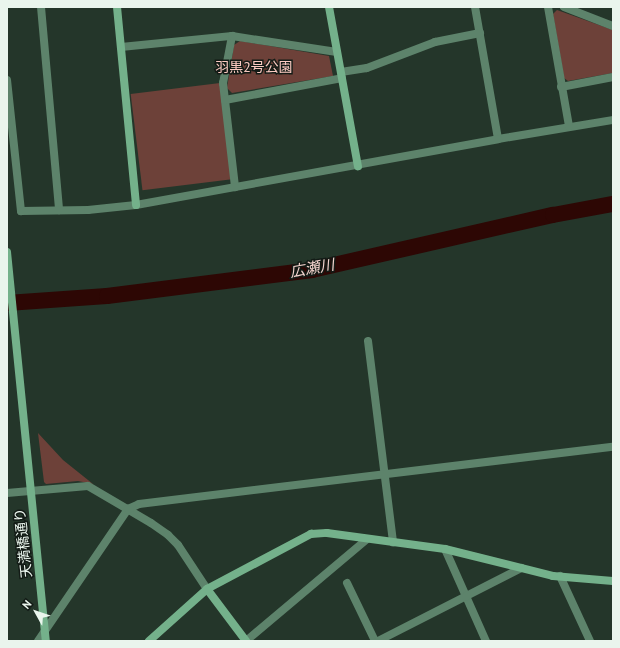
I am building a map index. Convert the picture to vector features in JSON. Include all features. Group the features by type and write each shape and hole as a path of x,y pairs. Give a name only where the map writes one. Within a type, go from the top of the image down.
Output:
{"street":[{"path":"41,7 59,210"},
{"path":"117,7 136,205"},
{"path":"329,7 358,166"},
{"path":"475,7 498,139"},
{"path":"548,7 569,126"},
{"path":"564,7 613,26"},
{"path":"225,100 341,75 367,68 435,42 480,33"},
{"path":"121,47 232,36 337,52"},
{"path":"232,36 223,83 235,187"},
{"path":"561,87 613,77"},
{"path":"7,80 21,212 136,205 358,166 569,126 613,120"},
{"name":"天満橋通り","path":"7,252 46,641"},
{"path":"368,340 393,542"},
{"path":"38,641 128,509 139,504 613,447"},
{"path":"7,493 88,486 151,523 178,545 207,589 246,641 366,539"},
{"path":"149,641 207,589 311,534 327,533 445,549 560,576 613,581"},
{"path":"445,549 486,641"},
{"path":"347,583 377,641 521,568"},
{"path":"560,576 590,641"}],"green space":[{"path":"557,10 613,30 613,73 568,81 564,78 553,14"},
{"name":"羽黒2号公園","path":"240,41 329,56 333,76 232,93 227,88 234,45"},
{"path":"220,83 232,179 142,190 131,94"},
{"path":"38,433 63,460 93,484 78,481 46,484 44,482"}],"waterway":[{"name":"広瀬川","path":"7,303 107,296 312,270 553,215 613,204"}]}
